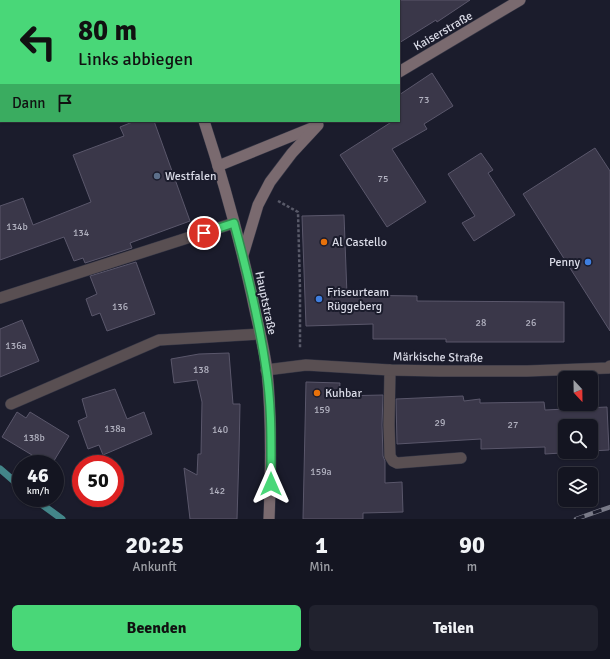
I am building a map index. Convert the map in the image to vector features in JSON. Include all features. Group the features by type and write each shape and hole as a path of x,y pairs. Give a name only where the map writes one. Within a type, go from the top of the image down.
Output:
{"main road":[{"name":"Kaiserstraße","path":"400,71 520,0"},
{"name":"Hauptstraße","path":"204,122 242,255 260,334 266,370 271,423 271,484 269,519"},
{"path":"218,166 321,123"},
{"path":"242,255 258,205 270,182 292,153 321,123"}],"street":[{"path":"0,298 234,223"},
{"path":"11,404 159,340 260,334"},
{"name":"Märkische Straße","path":"266,370 300,365 439,371 527,371 608,368 610,366"},
{"path":"390,370 390,456 393,461 397,463 462,458"}],"path":[{"path":"270,182 276,200 298,212 300,365"}],"building":[{"path":"400,0 470,0 437,22 436,20 400,42"},
{"path":"432,73 453,106 424,124 427,129 392,149 426,202 387,227 340,155 391,122 400,122 400,94"},
{"path":"132,122 154,122 190,221 130,243 132,248 85,263 83,258 74,261 64,237 0,260 0,206 23,198 33,225 91,202 73,155 124,136 120,127"},
{"name":"Penny","path":"595,148 610,171 610,331 523,194"},
{"path":"481,153 493,170 488,173 515,215 474,241 462,223 475,216 448,174"},
{"path":"344,215 347,295 417,296 417,301 564,302 564,342 446,342 446,339 373,339 373,324 306,326 302,216"},
{"path":"136,262 155,314 107,331 100,313 92,316 86,299 97,294 90,276"},
{"path":"22,320 39,361 0,377 0,329"},
{"path":"229,353 233,404 240,404 237,519 190,519 184,468 197,475 198,454 201,454 202,402 197,380 174,383 171,359 199,354"},
{"path":"306,382 340,383 339,396 383,395 382,425 385,483 402,482 403,512 363,513 363,519 303,519"},
{"path":"115,389 127,419 144,412 152,434 103,455 99,445 88,449 78,421 87,417 82,399"},
{"path":"463,396 464,401 480,399 480,403 544,402 545,410 558,409 558,411 598,411 598,407 607,407 609,450 598,451 598,419 558,419 558,453 545,454 545,447 481,449 481,439 397,444 396,399"},
{"path":"17,412 26,418 30,412 69,436 57,455 32,455 2,437"}],"waterway":[{"path":"0,469 12,479"},
{"path":"45,507 62,519"}],"railway":[{"path":"576,519 610,507"}],"place":[{"name":"Westfalen","path":"157,176"},
{"name":"Al Castello","path":"324,242"},
{"name":"Penny","path":"588,262"},
{"name":"Friseurteam Rüggeberg","path":"319,299"},
{"name":"Kuhbar","path":"317,393"}],"route":[{"path":"204,233 234,223 260,334 266,370 271,423 271,484"}]}
